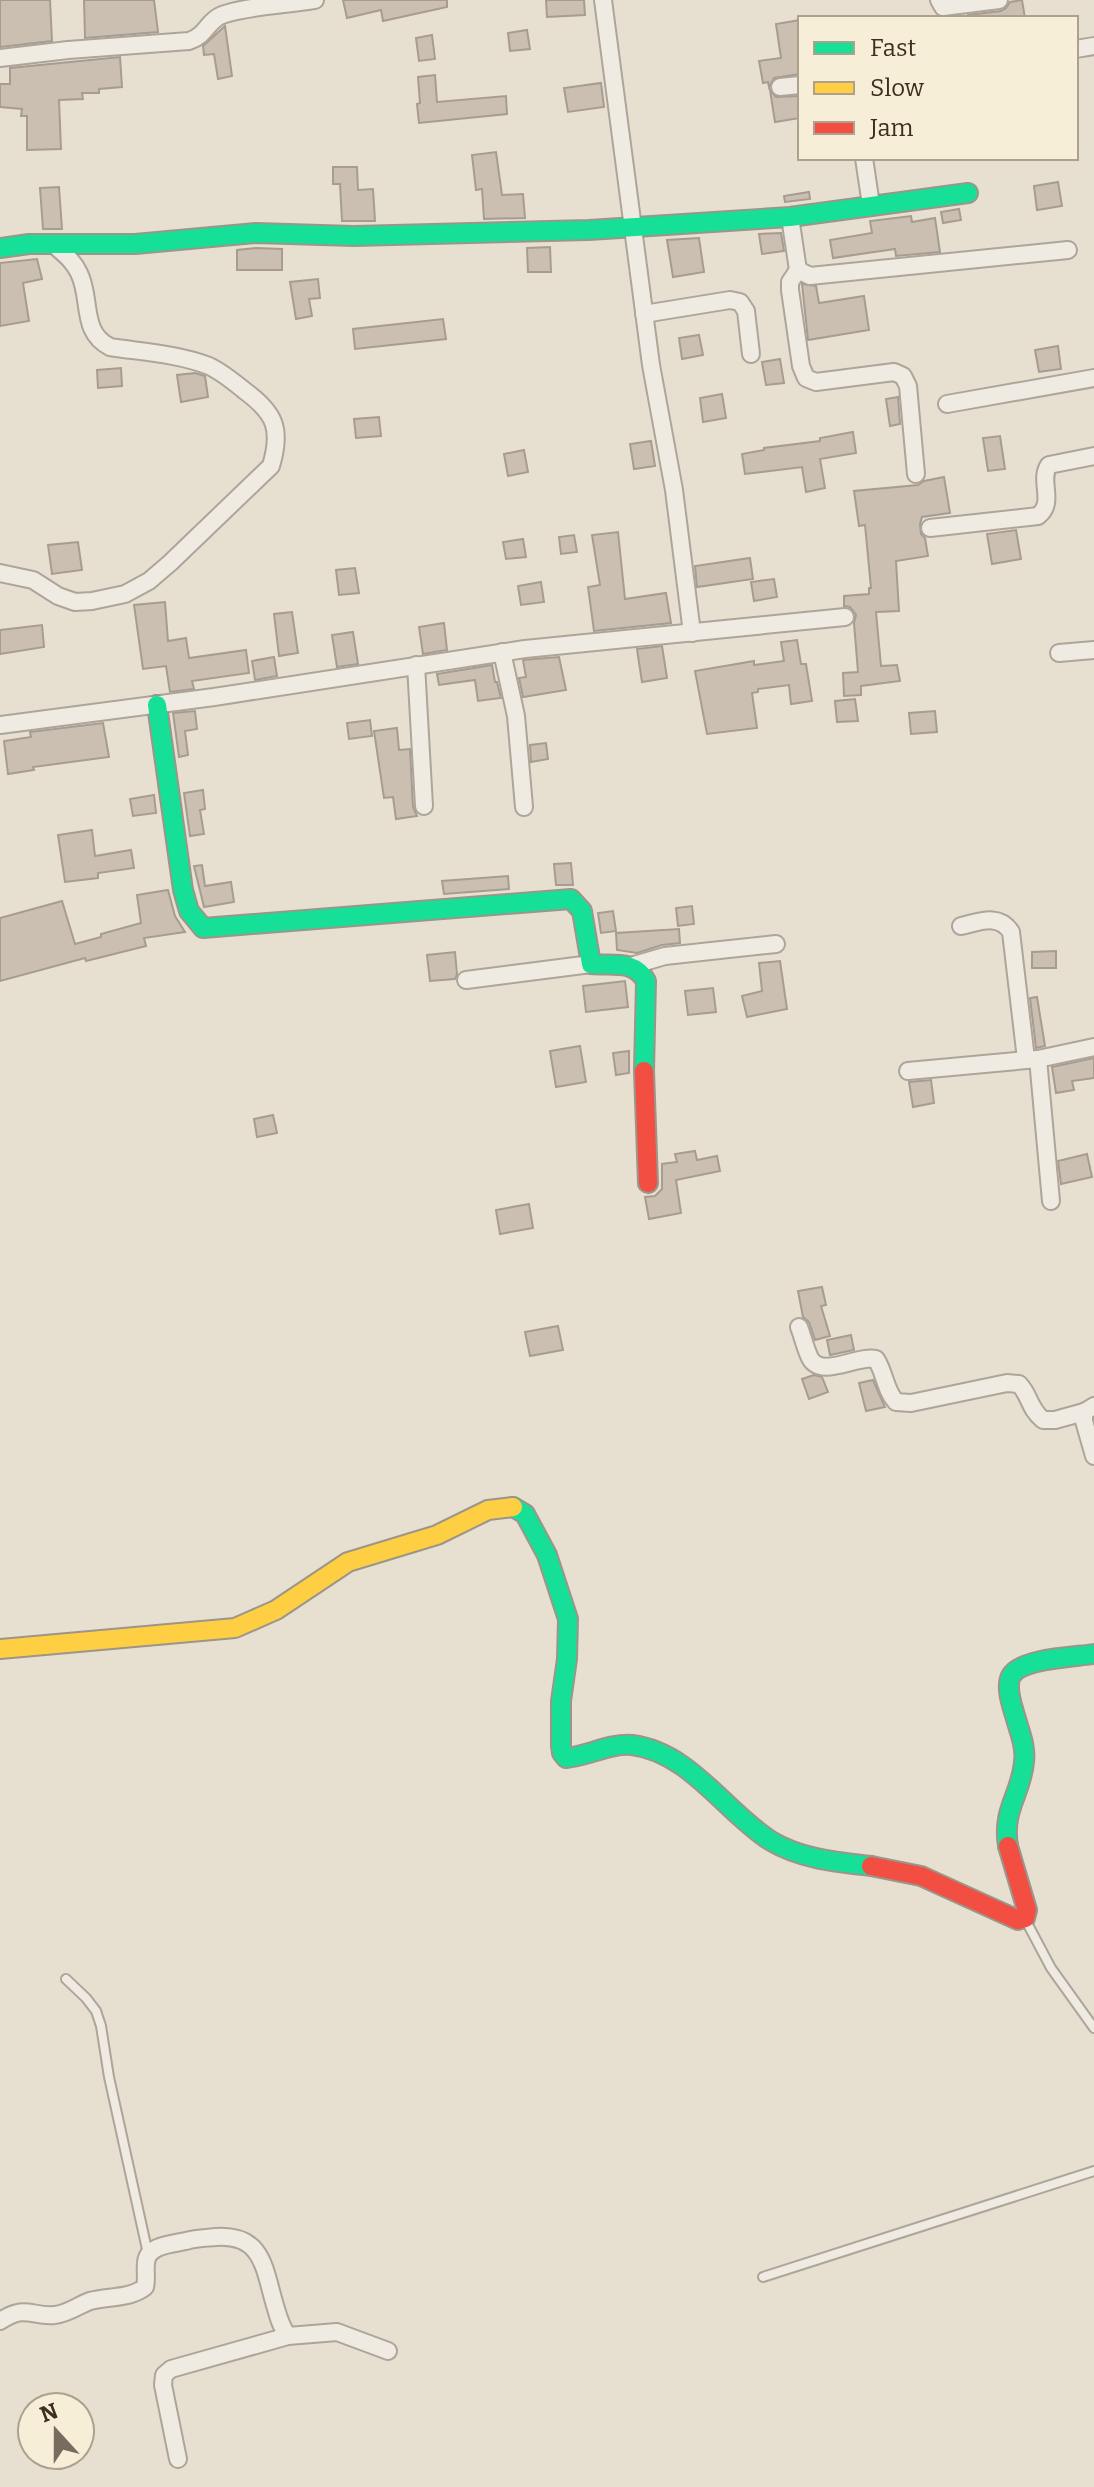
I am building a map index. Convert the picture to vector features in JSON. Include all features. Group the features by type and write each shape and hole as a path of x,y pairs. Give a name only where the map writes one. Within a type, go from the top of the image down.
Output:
{"street":[{"path":"0,58 189,41 205,33 210,23 226,14 315,0"},
{"path":"603,0 651,365 674,490 692,633"},
{"path":"939,0 943,7 999,0"},
{"path":"780,87 798,85"},
{"path":"864,160 871,205"},
{"path":"0,248 53,244 135,244 256,233 354,236 494,234 790,217 968,193"},
{"path":"790,217 798,270 790,282 790,290 801,366 806,378 816,382 894,372 903,376 908,386 916,474"},
{"path":"0,573 33,580 58,596 75,602 125,594 149,581 170,563 271,466 277,446 274,422 265,405 226,376 208,366 110,347 99,342 92,333 80,275 72,261 53,244"},
{"path":"798,270 810,276 1068,250"},
{"path":"644,314 730,300 740,302 746,311 751,354"},
{"path":"947,404 1094,378"},
{"path":"930,528 1038,516 1047,503 1045,470 1049,465 1094,456"},
{"path":"0,725 157,705 502,652 845,617"},
{"path":"1059,653 1094,650"},
{"path":"502,652 516,716 524,807"},
{"path":"416,665 424,806"},
{"path":"157,705 180,875 186,902 195,922 203,928 571,899 579,903 583,910 587,956 591,964"},
{"path":"961,926 993,919 1005,923 1011,932 1051,1201"},
{"path":"466,980 591,964 634,965 665,956 776,944"},
{"path":"634,965 642,971 646,981 644,1064 648,1183"},
{"path":"908,1071 1032,1059 1094,1047"},
{"path":"799,1327 811,1361 819,1366 831,1367 867,1357 876,1359 889,1394 896,1402 911,1403 1007,1383 1019,1384 1033,1412 1043,1420 1055,1420 1089,1409"},
{"path":"1089,1409 1084,1421 1094,1456"},
{"path":"0,1649 235,1628 278,1610 348,1562 437,1535 488,1510 511,1506 525,1514 547,1555 568,1619 567,1659 561,1701 561,1746 566,1758 631,1745 654,1752 681,1766 764,1837 791,1850 825,1860 908,1873 1018,1920 1025,1918 1027,1910 1007,1845 1005,1824 1026,1767 1009,1686 1013,1674 1025,1665 1094,1654"},
{"path":"0,2321 23,2311 60,2314 94,2300 138,2293 145,2287 145,2261 155,2248 192,2239 232,2236 254,2247 263,2263 281,2327 288,2336"},
{"path":"178,2459 163,2385 164,2375 171,2369 288,2336 321,2332 337,2332 388,2351"}],"lane":[{"path":"1025,1918 1051,1968 1094,2028"},
{"path":"66,1979 91,2004 101,2026 109,2077 148,2254"},
{"path":"763,2277 1094,2171"}],"building":[{"path":"0,0 50,0 52,41 0,47"},
{"path":"84,0 154,0 158,32 85,38"},
{"path":"343,0 447,0 447,7 383,21 381,10 347,18"},
{"path":"546,0 584,0 585,15 547,17"},
{"path":"1022,0 1025,16 968,16 1001,11 1010,2"},
{"path":"798,20 798,74 774,78 769,87 768,82 763,83 759,61 781,58 776,24"},
{"path":"225,26 232,76 218,79 214,54 204,55 203,46"},
{"path":"527,30 530,49 510,51 508,33"},
{"path":"432,35 435,59 419,61 416,38"},
{"path":"120,57 122,87 99,89 99,93 82,93 83,99 59,100 61,149 27,150 27,116 21,116 22,109 0,107 0,84 10,84 10,68"},
{"path":"435,75 437,102 506,96 507,114 419,123 418,77"},
{"path":"601,83 604,107 568,112 564,88"},
{"path":"770,90 776,97 798,96 798,118 775,122"},
{"path":"496,152 502,195 523,194 525,218 484,219 482,189 476,190 472,155"},
{"path":"333,167 357,167 358,190 373,189 375,221 342,221 340,184 333,184"},
{"path":"1058,182 1062,206 1037,210 1034,186"},
{"path":"59,187 62,229 43,229 40,188"},
{"path":"809,192 810,199 785,202 784,196"},
{"path":"959,209 961,220 943,223 941,212"},
{"path":"911,216 912,222 935,218 940,252 896,256 895,249 833,258 830,240 872,233 870,221"},
{"path":"781,233 784,251 762,254 759,234"},
{"path":"699,238 704,272 673,277 667,240"},
{"path":"550,247 551,272 528,272 527,248"},
{"path":"282,249 282,270 237,270 237,250"},
{"path":"37,259 42,279 23,283 29,321 0,326 0,263"},
{"path":"318,279 320,298 309,299 312,316 296,319 290,282"},
{"path":"802,284 816,286 819,303 864,296 869,330 808,340"},
{"path":"443,319 446,339 355,349 353,329"},
{"path":"699,335 703,355 682,359 679,338"},
{"path":"1058,346 1061,369 1039,372 1035,350"},
{"path":"780,359 784,383 766,385 762,362"},
{"path":"121,368 122,386 98,388 97,370"},
{"path":"195,373 205,376 208,397 181,402 177,375"},
{"path":"722,394 726,418 703,422 700,398"},
{"path":"898,397 900,424 890,426 886,399"},
{"path":"379,417 381,436 356,438 354,419"},
{"path":"853,432 856,453 820,459 825,488 806,492 802,467 745,474 742,454 820,441 820,438"},
{"path":"1000,436 1005,469 988,471 983,438"},
{"path":"651,441 655,466 634,469 630,444"},
{"path":"524,450 528,472 508,476 504,454"},
{"path":"944,477 950,513 922,517 921,534 925,538 928,556 896,561 899,611 876,612 881,666 897,665 900,681 861,686 861,695 844,696 843,673 858,672 856,615 850,607 844,606 844,596 869,594 871,588 865,525 859,526 854,491 918,485"},
{"path":"1016,530 1021,559 992,564 987,534"},
{"path":"618,532 625,599 666,593 671,623 594,631 588,587 600,585 592,535"},
{"path":"574,535 577,552 561,554 559,537"},
{"path":"523,539 526,557 506,559 503,542"},
{"path":"78,542 82,570 52,574 48,545"},
{"path":"750,558 753,579 697,587 695,566"},
{"path":"355,568 359,593 339,595 336,570"},
{"path":"774,579 777,597 754,601 751,582"},
{"path":"541,582 544,602 521,605 518,586"},
{"path":"165,602 168,641 186,638 189,658 246,650 249,673 192,681 194,689 170,692 166,666 143,669 134,605"},
{"path":"292,612 298,653 279,656 274,614"},
{"path":"444,623 447,650 423,654 419,627"},
{"path":"42,625 44,647 0,654 0,630"},
{"path":"353,632 358,664 337,667 332,635"},
{"path":"797,640 801,664 806,664 812,701 791,704 789,685 758,689 758,692 752,693 757,728 707,734 695,671 754,661 754,665 784,661 781,642"},
{"path":"662,646 667,678 642,682 637,649"},
{"path":"274,657 277,676 255,680 252,661"},
{"path":"559,657 566,690 523,697 519,678 526,677 523,660"},
{"path":"492,665 501,698 478,701 475,680 439,685 437,674"},
{"path":"855,699 858,721 837,722 835,701"},
{"path":"195,711 197,729 185,731 188,755 179,757 173,713"},
{"path":"935,711 937,732 911,734 909,713"},
{"path":"370,720 372,736 349,739 347,723"},
{"path":"103,723 109,757 33,767 34,770 8,774 4,741 31,737 30,732"},
{"path":"397,728 399,750 410,749 413,807 417,816 396,819 393,797 384,798 374,731"},
{"path":"546,743 548,759 531,762 530,745"},
{"path":"203,790 205,809 200,810 204,834 190,836 184,793"},
{"path":"154,795 156,813 133,816 130,799"},
{"path":"92,830 95,856 131,850 134,868 98,873 98,878 65,882 58,835"},
{"path":"571,863 573,885 556,885 554,864"},
{"path":"202,865 205,886 231,882 234,902 204,907 194,866"},
{"path":"508,876 509,889 444,894 442,881"},
{"path":"168,890 175,916 185,932 144,938 146,946 86,961 85,958 0,981 0,918 62,901 75,944 141,923 137,895"},
{"path":"692,906 694,924 678,926 676,908"},
{"path":"613,911 616,931 601,933 598,913"},
{"path":"679,929 680,943 637,953 617,950 616,933"},
{"path":"1056,951 1056,968 1032,968 1032,952"},
{"path":"455,952 455,979 430,981 427,955"},
{"path":"780,961 787,1009 747,1017 742,996 762,991 759,963"},
{"path":"625,981 628,1007 586,1012 583,986"},
{"path":"713,988 716,1012 688,1015 685,991"},
{"path":"1037,997 1045,1046 1036,1048 1030,998"},
{"path":"580,1046 586,1082 556,1087 550,1051"},
{"path":"629,1051 629,1073 616,1075 613,1053"},
{"path":"1094,1058 1094,1078 1072,1081 1074,1090 1056,1093 1052,1067"},
{"path":"931,1080 934,1103 913,1107 909,1082"},
{"path":"273,1115 277,1133 257,1137 254,1119"},
{"path":"695,1151 697,1160 717,1156 720,1171 676,1180 681,1213 649,1219 645,1197 655,1196 662,1189 662,1164 677,1162 675,1154"},
{"path":"1087,1154 1092,1177 1061,1184 1058,1161"},
{"path":"529,1204 533,1228 500,1234 496,1210"},
{"path":"822,1287 826,1305 821,1306 830,1336 815,1340 809,1322 803,1317 798,1291"},
{"path":"558,1326 563,1350 530,1356 525,1332"},
{"path":"851,1335 854,1350 830,1355 827,1340"},
{"path":"814,1375 822,1377 828,1392 809,1399 802,1379"},
{"path":"873,1380 885,1407 866,1411 859,1383"}],"traffic: fast":[{"path":"0,248 29,244 135,244 256,233 354,236 589,230 790,217 968,193"},
{"path":"157,705 183,890 189,911 203,928 571,899 582,911 591,964 629,966 646,981 644,1071"},
{"path":"513,1507 525,1514 547,1555 568,1619 567,1659 561,1701 561,1746 566,1758 624,1745 653,1750 689,1771 771,1841 807,1856 871,1866"},
{"path":"1008,1846 1008,1822 1024,1756 1010,1698 1011,1676 1026,1665 1037,1662 1094,1654"}],"traffic: slow":[{"path":"0,1649 235,1628 276,1610 348,1562 437,1535 488,1510 513,1507"}],"traffic: jam":[{"path":"644,1071 648,1183"},
{"path":"871,1866 921,1876 1018,1920 1025,1918 1027,1910 1008,1846"}]}
